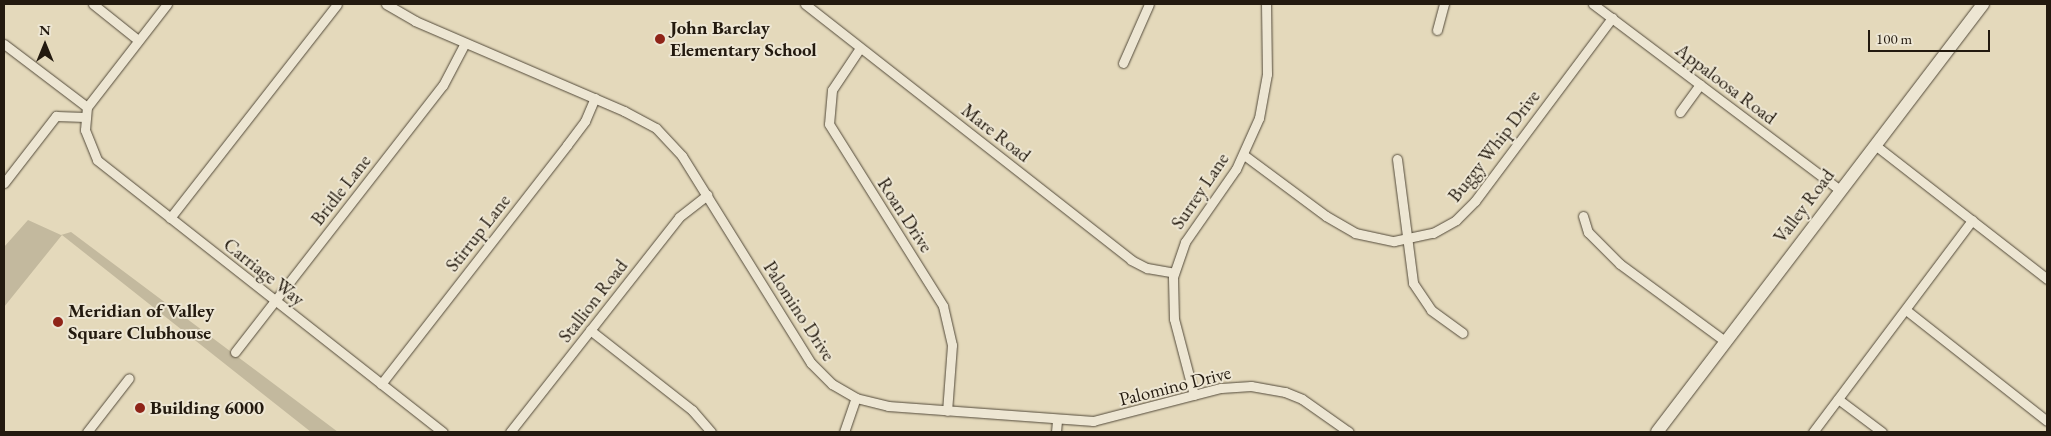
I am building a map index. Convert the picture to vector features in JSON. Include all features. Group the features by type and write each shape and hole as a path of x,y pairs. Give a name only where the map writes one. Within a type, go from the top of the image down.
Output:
{"street":[{"path":"93,4 138,40"},
{"path":"4,182 56,116 85,121 87,106 167,4"},
{"path":"170,218 337,4"},
{"name":"Palomino Drive","path":"386,4 415,21 646,121 662,133 682,156 811,363 832,384 856,398 888,406 947,411 1057,420 1111,419 1194,395 1234,386 1268,388 1302,399 1349,432"},
{"name":"Mare Road","path":"805,4 1131,260 1147,268 1174,273"},
{"path":"1123,63 1149,4"},
{"name":"Surrey Lane","path":"1194,395 1174,319 1174,273 1190,233 1244,154 1259,118 1266,89 1266,4"},
{"path":"1437,30 1444,4"},
{"name":"Appaloosa Road","path":"1593,4 1840,190"},
{"name":"Valley Road","path":"1657,432 1874,144 1983,4"},
{"name":"Buggy Whip Drive","path":"1244,154 1340,226 1368,237 1406,240 1433,233 1466,211 1612,18"},
{"name":"Bridle Lane","path":"235,352 444,85 465,43"},
{"path":"4,44 87,106"},
{"name":"Roan Drive","path":"860,48 832,90 830,124 943,306 952,345 947,411"},
{"path":"1680,112 1700,84"},
{"name":"Stirrup Lane","path":"381,384 567,146 585,121 595,98"},
{"name":"Carriage Way","path":"85,121 87,142 97,160 443,432"},
{"path":"1874,144 2047,279"},
{"path":"1397,159 1410,272 1417,293 1431,310 1463,333"},
{"name":"Stallion Road","path":"510,432 679,218 707,195"},
{"path":"1583,216 1588,232 1620,264 1725,341"},
{"path":"1814,432 1972,220"},
{"path":"1906,310 2047,421"},
{"path":"590,330 692,410 711,432"},
{"path":"90,431 129,378"},
{"path":"844,432 856,398"},
{"path":"1838,399 1882,432"},
{"path":"1056,432 1057,420"}],"shaded area":[{"path":"28,220 61,235 71,232 338,432 311,432 62,235 4,307 4,247"}],"place":[{"name":"John Barclay Elementary School","path":"660,39"},
{"name":"Meridian of Valley Square Clubhouse","path":"58,322"},
{"name":"Building 6000","path":"140,408"}]}
